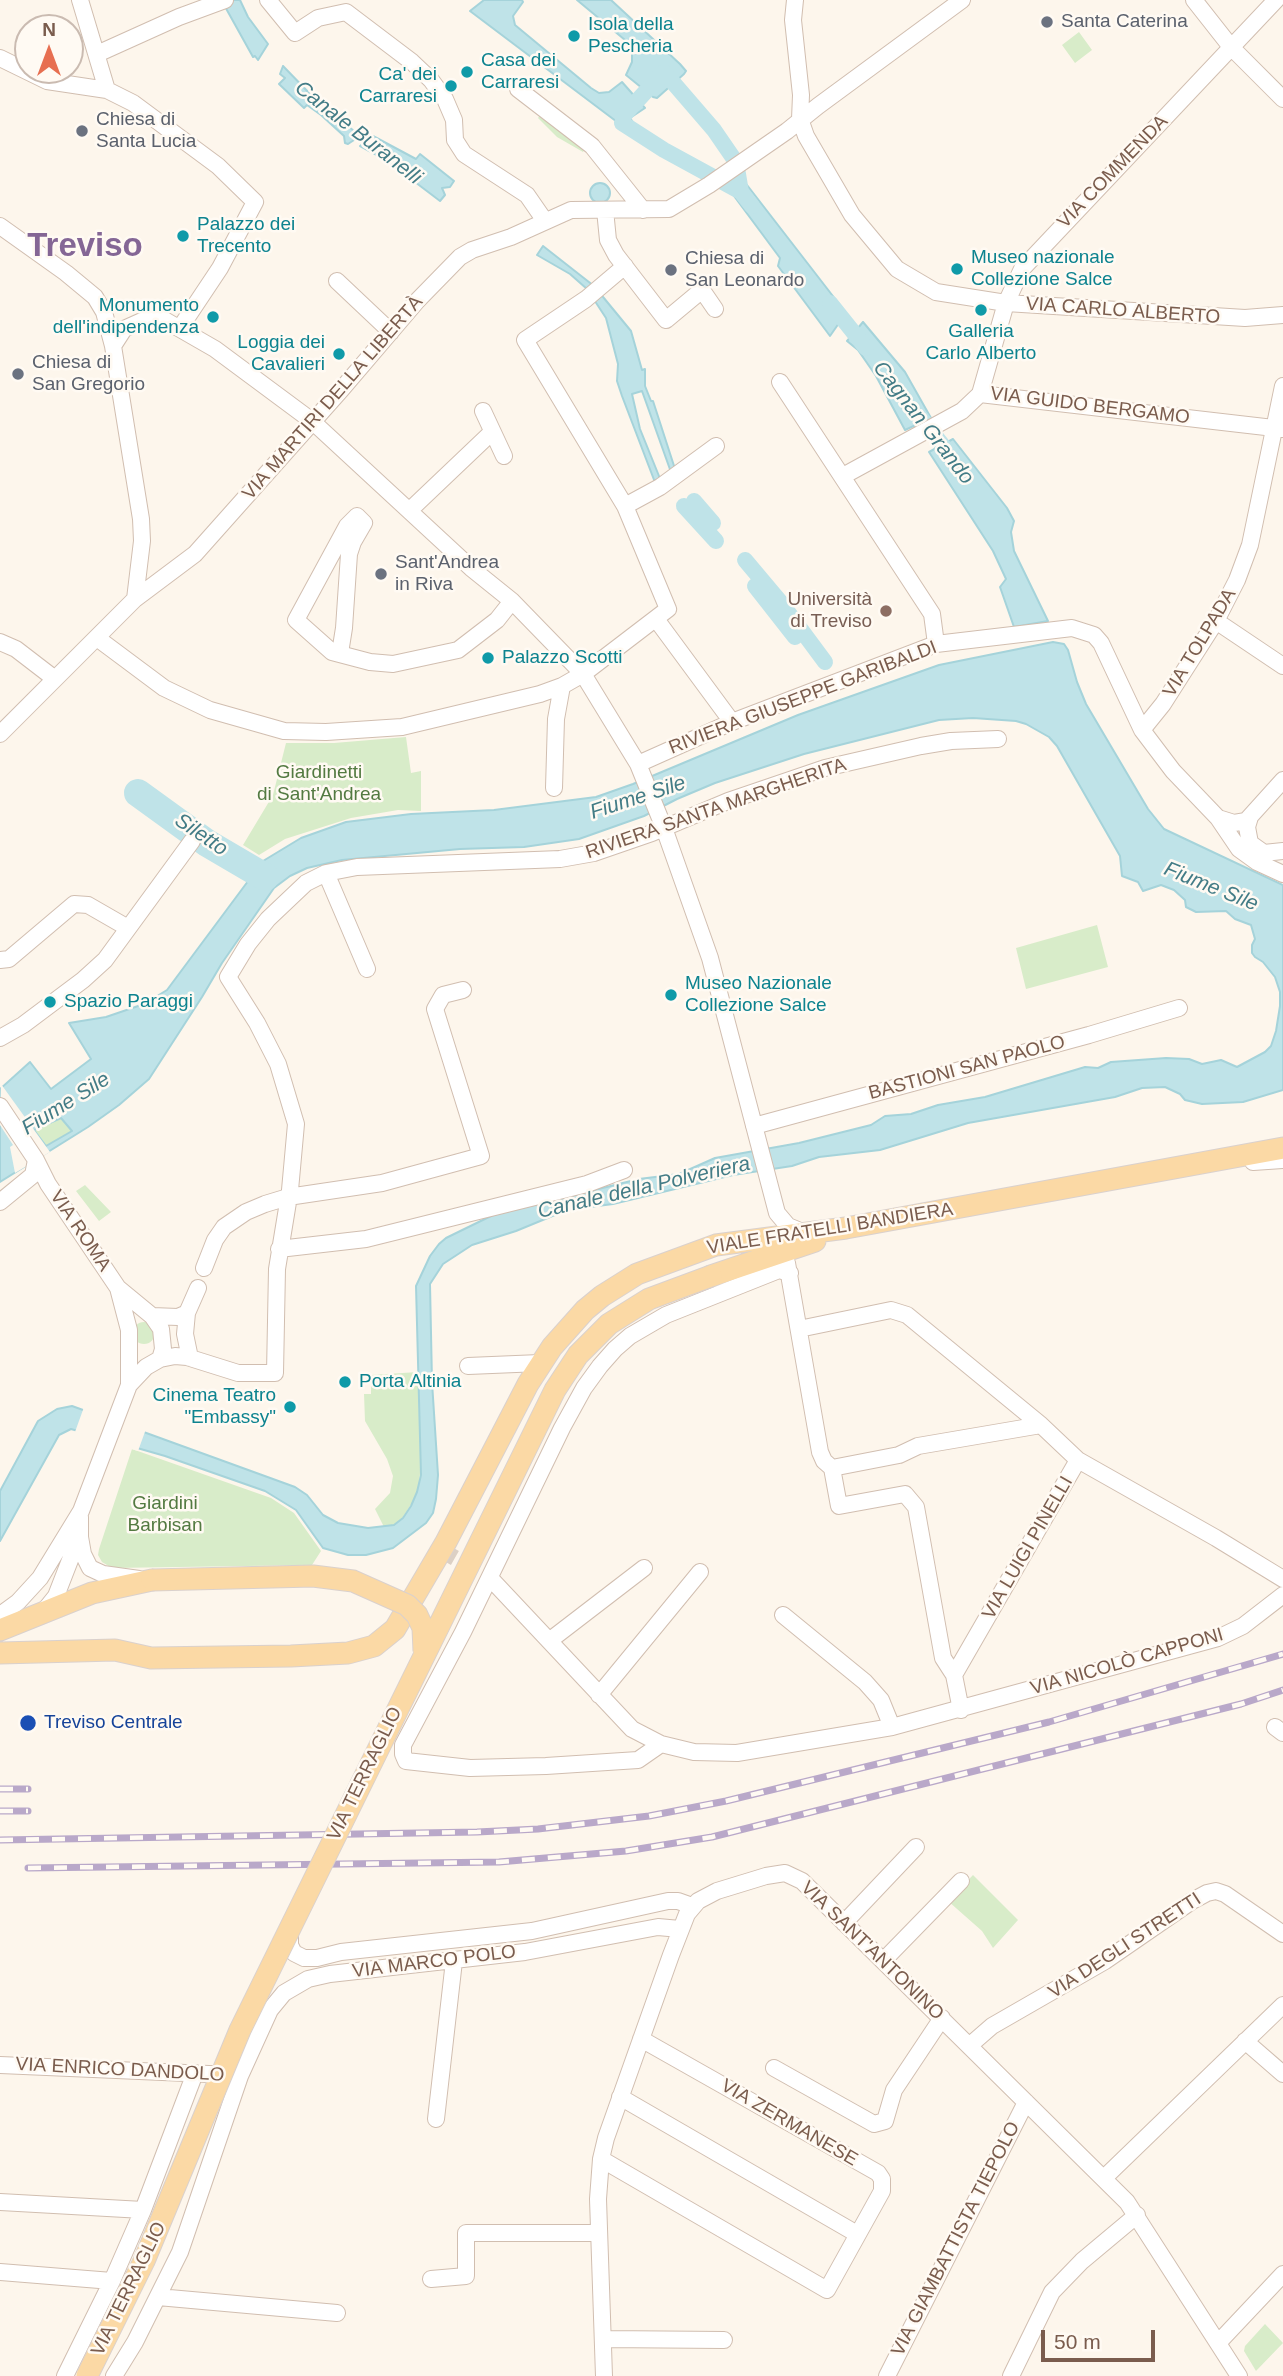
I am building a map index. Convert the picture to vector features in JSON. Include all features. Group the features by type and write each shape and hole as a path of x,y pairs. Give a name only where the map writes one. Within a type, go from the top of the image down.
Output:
{"main road":[{"name":"VIALE FRATELLI BANDIERA","path":"0,1653 115,1650 151,1658 318,1655 374,1646 395,1629 441,1550 540,1363 585,1310 637,1274 716,1245 846,1228 1283,1148"},
{"name":"VIA TERRAGLIO","path":"86,2376 144,2261 224,2066 289,1929 555,1390 578,1354 593,1337 629,1310 649,1299 807,1245 846,1228"},
{"path":"0,1630 92,1593 152,1580 313,1576 353,1581 407,1605 424,1628 423,1655"}],"street":[{"path":"80,0 107,90"},
{"path":"97,54 224,0"},
{"path":"268,0 295,33 318,18 347,6 431,80 445,99 454,120 455,140 464,154 527,195 545,221"},
{"path":"794,0 793,20 802,95 800,119"},
{"name":"VIA MARTIRI DELLA LIBERTÀ","path":"0,734 135,598 195,554 417,301 460,257 571,210 670,209 742,163 962,0"},
{"path":"1194,0 1231,47 1283,99"},
{"name":"VIA COMMENDA","path":"980,394 1006,303 1022,269 1276,0"},
{"path":"0,58 47,80 107,90 143,109 218,166 255,202 220,268 180,328"},
{"path":"518,89 592,146 643,211"},
{"name":"VIA CARLO ALBERTO","path":"800,119 806,136 852,215 897,269 936,292 1006,303 1245,318 1283,315"},
{"path":"605,210 608,240 616,255 666,320 702,290 715,309"},
{"path":"4,229 95,297 104,312 113,346 141,519 142,541 135,598"},
{"path":"625,266 525,340 625,506 662,614 732,722"},
{"path":"337,281 391,332"},
{"path":"113,346 124,329 144,320 161,318 215,349 312,421 471,568 512,601 583,674 641,770 661,820 710,958 780,1219 794,1230 807,1234"},
{"path":"780,382 932,614 936,644"},
{"name":"VIA TOLPADA","path":"1142,730 1163,704 1216,621 1237,580 1251,545 1279,428 1283,386"},
{"name":"VIA GUIDO BERGAMO","path":"843,475 962,411 980,394 1279,428"},
{"path":"483,411 504,456"},
{"path":"410,510 492,432"},
{"path":"625,506 660,487 716,446"},
{"path":"340,653 349,554 364,523 357,516 347,526 296,620 332,652 370,662 393,664 458,650 497,620 512,601"},
{"path":"97,638 164,688 210,710 284,731 326,732 402,727 483,709 562,686 583,674 662,614"},
{"path":"1216,621 1283,666"},
{"name":"RIVIERA GIUSEPPE GARIBALDI","path":"641,770 732,722 936,644 1065,628 1094,635 1101,643 1142,730"},
{"path":"0,642 16,649 55,679"},
{"path":"554,788 556,719 562,686"},
{"path":"1142,730 1173,771 1218,818 1233,842 1247,856 1283,874"},
{"name":"RIVIERA SANTA MARGHERITA","path":"288,1198 296,1124 278,1064 257,1023 228,977 248,944 268,919 306,883 326,873 357,867 560,859 594,853 661,820 728,801 825,768 951,741 998,738"},
{"path":"1283,780 1250,817 1247,827 1250,844 1264,853 1283,851"},
{"path":"1218,818 1234,823 1250,817"},
{"path":"0,1038 23,1025 105,960 192,841"},
{"path":"326,873 367,969"},
{"path":"0,960 9,959 74,904 88,905 128,928"},
{"path":"204,1268 215,1240 224,1227 265,1203 382,1183 481,1156 435,1009 443,995 463,990"},
{"name":"BASTIONI SAN PAOLO","path":"755,1130 1179,1008"},
{"name":"VIA ROMA","path":"0,1106 39,1175 118,1288 152,1316"},
{"path":"1180,1168 1283,1160"},
{"path":"279,1249 334,1244 437,1222 587,1184 625,1170"},
{"path":"0,1202 39,1175"},
{"path":"152,1316 163,1337 160,1359 175,1356 238,1373 275,1373 275,1305 279,1249 288,1198"},
{"path":"490,1578 632,1729 661,1744 694,1752 737,1753 892,1727 961,1710 954,1675 943,1658 916,1507 905,1494 839,1506 832,1468 824,1461 820,1452 790,1273 785,1260 778,1254"},
{"path":"729,1291 745,1264"},
{"name":"VIALE FRATELLI BANDIERA","path":"661,1744 638,1760 619,1763 470,1768 406,1761 402,1754 403,1745 490,1578 562,1428 584,1388 600,1366 615,1349 647,1325 666,1315 779,1270 790,1273"},
{"name":"VIA ROMA","path":"81,1511 129,1385 129,1330 118,1288"},
{"path":"190,1358 185,1334 189,1312 198,1288"},
{"path":"799,1329 891,1310 907,1315 1041,1424 1078,1461"},
{"path":"152,1316 178,1317 189,1312"},
{"name":"VIA ROMA","path":"129,1385 146,1367 160,1359"},
{"path":"468,1366 540,1363"},
{"path":"832,1468 899,1455 918,1446 1041,1424"},
{"name":"VIA LUIGI PINELLI","path":"954,1675 1078,1461 1216,1538 1283,1579"},
{"path":"81,1511 80,1537 85,1560 96,1571 152,1580"},
{"path":"0,1615 18,1602 40,1578 81,1511"},
{"path":"40,1615 56,1596 80,1537"},
{"path":"549,1641 644,1569"},
{"path":"600,1695 700,1572"},
{"name":"VIA NICOLÒ CAPPONI","path":"961,1710 1218,1638 1243,1626 1283,1595"},
{"path":"782,1615 865,1682 881,1700 892,1727"},
{"path":"844,1923 916,1847"},
{"name":"VIA SANT'ANTONINO","path":"692,1906 707,1895 766,1876 785,1873 802,1881 1104,2178 1137,2215 1239,2376"},
{"path":"883,1961 961,1881"},
{"name":"VIA DEGLI STRETTI","path":"969,2046 992,2026 1105,1961 1192,1900 1208,1893 1216,1891 1225,1894 1283,1934"},
{"path":"289,1929 293,1951 304,1958 312,1959 341,1952 542,1929 678,1900 692,1906 680,1929 620,2097 601,2159 598,2199 604,2376"},
{"name":"VIA MARCO POLO","path":"240,2076 277,2000 308,1979 330,1974 524,1952 658,1927 680,1929"},
{"path":"436,2119 454,1961"},
{"path":"1104,2178 1283,2005"},
{"path":"775,2068 874,2124 885,2121 894,2090 942,2018"},
{"name":"VIA ZERMANESE","path":"601,2159 827,2290 882,2191 882,2179 878,2174 641,2039"},
{"path":"1245,2041 1283,2074"},
{"name":"VIA ENRICO DANDOLO","path":"0,2065 240,2076"},
{"name":"VIA TERRAGLIO","path":"65,2376 144,2210 195,2073"},
{"name":"VIA TERRAGLIO","path":"114,2376 135,2342 180,2252 240,2076"},
{"path":"620,2097 857,2234"},
{"name":"VIA GIAMBATTISTA TIEPOLO","path":"887,2376 1026,2102"},
{"path":"0,2202 144,2210"},
{"path":"1011,2376 1052,2292 1082,2261 1137,2215"},
{"path":"432,2279 466,2276 467,2233 599,2233"},
{"path":"0,2272 112,2281"},
{"path":"1218,2343 1283,2274"},
{"path":"158,2297 337,2313"},
{"path":"603,2339 724,2340"}],"green space":[{"path":"1079,32 1092,50 1075,63 1062,45"},
{"path":"541,114 585,148 583,152 557,137 538,118"},
{"name":"Giardinetti di Sant'Andrea","path":"406,737 411,773 421,771 421,811 398,810 351,818 285,839 259,855 243,845 273,795 286,743 334,743"},
{"path":"1097,925 1108,967 1026,989 1016,948"},
{"path":"62,1117 72,1131 46,1147 34,1130"},
{"path":"85,1185 111,1212 99,1221 76,1191"},
{"path":"144,1322 154,1329 155,1333 148,1343 144,1344 134,1337 133,1333 140,1323"},
{"path":"418,1372 421,1465 419,1483 415,1498 401,1520 384,1527 375,1509 390,1493 393,1476 387,1459 365,1421 364,1394 371,1394 371,1375"},
{"name":"Giardini Barbisan","path":"132,1449 271,1498 294,1513 321,1551 312,1565 112,1568 102,1562 98,1555 99,1549"},
{"path":"973,1875 1018,1920 993,1948 982,1931 948,1901"},
{"path":"1265,2324 1283,2343 1256,2371 1244,2351 1245,2346"}],"water":[{"path":"240,0 248,17 268,44 258,60 253,57 223,3"},
{"path":"484,0 522,0 513,16 515,25 599,93 609,92 622,82 645,108 630,118 641,133 637,137 470,11"},
{"path":"577,0 611,0 680,64 686,71 684,74 657,98 653,97 626,75 632,62 632,52 625,40"},
{"path":"283,66 314,98 360,136 348,144 345,143 344,136 321,115 307,105 304,108 279,84 285,78 280,74"},
{"path":"373,136 416,159 420,154 454,181 450,187 442,188 445,195 440,201 386,160 360,146"},
{"path":"600,183 607,186 610,193 607,200 600,203 593,200 590,193 593,186"},
{"path":"747,185 846,313 830,336 778,266 780,258 734,196"},
{"path":"543,246 594,286 631,331 642,370 645,369 645,386 653,401 676,472 672,475 642,391 632,394 640,429 661,481 656,485 617,381 618,364 606,318 587,289 570,274 537,255"},
{"path":"863,322 905,372 931,418 905,430 876,376 858,350 847,341"},
{"path":"953,439 1007,508 1014,521 1011,532 1014,551 1048,621 1014,627 1000,587 1006,579 993,551 929,452"},
{"path":"1053,642 1064,644 1086,704 1148,809 1164,829 1283,885 1283,1090 1243,1102 1202,1104 1185,1100 1180,1094 1165,1087 1142,1088 1115,1097 968,1123 880,1150 819,1157 792,1166 733,1175 613,1204 567,1210 472,1245 443,1264 430,1284 432,1382 438,1475 436,1499 433,1513 426,1523 393,1548 366,1555 348,1555 323,1548 296,1510 265,1491 165,1456 71,1429 59,1435 0,1541 0,1491 38,1421 57,1409 72,1406 295,1487 307,1495 323,1515 338,1523 368,1528 394,1525 411,1506 421,1475 416,1286 430,1256 446,1238 493,1215 639,1179 679,1174 715,1158 799,1143 871,1125 885,1116 911,1114 938,1105 985,1097 1085,1067 1098,1068 1111,1062 1166,1058 1189,1059 1202,1064 1221,1060 1237,1067 1265,1052 1271,1046 1276,1031 1280,992 1275,977 1252,953 1255,939 1251,925 1235,919 1226,911 1196,912 1186,907 1185,900 1174,890 1161,885 1143,891 1138,882 1122,876 1120,856 1057,746 1049,737 1016,721 973,718 939,720 804,754 715,783 644,816 579,839 524,847 460,849 342,860 307,868 290,876 274,888 222,963 149,1079 88,1127 0,1182 0,1089 30,1062 51,1089 91,1059 69,1023 106,1017 144,1004 167,990 263,861 301,838 346,822 411,814 494,810 596,797 798,715 939,665","holes":["61,1118 72,1131 46,1146 34,1130"]}],"pier":[{"path":"1,1084 50,1152 15,1173 10,1147 13,1145 0,1125"},
{"path":"84,1407 146,1429 138,1451 75,1432"}],"waterway":[{"name":"Cagnan Grando","path":"664,72 714,130 736,162 741,192"},
{"name":"Cagnan Grando","path":"625,114 660,76"},
{"name":"Cagnan Grando","path":"622,123 664,150 741,192 752,206"},
{"name":"Cagnan Grando","path":"830,303 866,348"},
{"name":"Cagnan Grando","path":"921,418 955,461"},
{"name":"Canale Buranelli","path":"694,501 713,523"},
{"name":"Canale Buranelli","path":"684,506 716,541"},
{"path":"745,560 825,662"},
{"path":"755,586 795,637"},
{"name":"Siletto","path":"138,793 207,843 265,877"}],"tunnel":[{"path":"441,1550 490,1578"}],"railway":[{"path":"0,1840 477,1832 538,1829 649,1816 726,1801 1049,1722 1283,1654"},
{"path":"28,1868 499,1862 626,1851 712,1837 1241,1704 1283,1690"},
{"path":"0,1789 28,1789"},
{"path":"0,1811 28,1811"}],"place":[{"name":"Santa Caterina","path":"1047,22"},
{"name":"Isola della Pescheria","path":"574,36"},
{"name":"Casa dei Carraresi","path":"467,72"},
{"name":"Ca' dei Carraresi","path":"451,86"},
{"name":"Chiesa di Santa Lucia","path":"82,131"},
{"name":"Palazzo dei Trecento","path":"183,236"},
{"name":"Museo nazionale Collezione Salce","path":"957,269"},
{"name":"Chiesa di San Leonardo","path":"671,270"},
{"name":"Galleria Carlo Alberto","path":"981,310"},
{"name":"Monumento dell'indipendenza","path":"213,317"},
{"name":"Loggia dei Cavalieri","path":"339,354"},
{"name":"Chiesa di San Gregorio","path":"18,374"},
{"name":"Sant'Andrea in Riva","path":"381,574"},
{"name":"Università di Treviso","path":"886,611"},
{"name":"Palazzo Scotti","path":"488,658"},
{"name":"Museo Nazionale Collezione Salce","path":"671,995"},
{"name":"Spazio Paraggi","path":"50,1002"},
{"name":"Porta Altinia","path":"345,1382"},
{"name":"Cinema Teatro \"Embassy\"","path":"290,1407"},
{"name":"Treviso Centrale","path":"28,1723"}],"district":[{"name":"Treviso","path":"85,247"}],"water label":[{"name":"Fiume Sile","path":"638,798"},
{"name":"Fiume Sile","path":"1211,887"},
{"name":"Fiume Sile","path":"66,1104"},
{"name":"Canale della Polveriera","path":"644,1188"}]}
